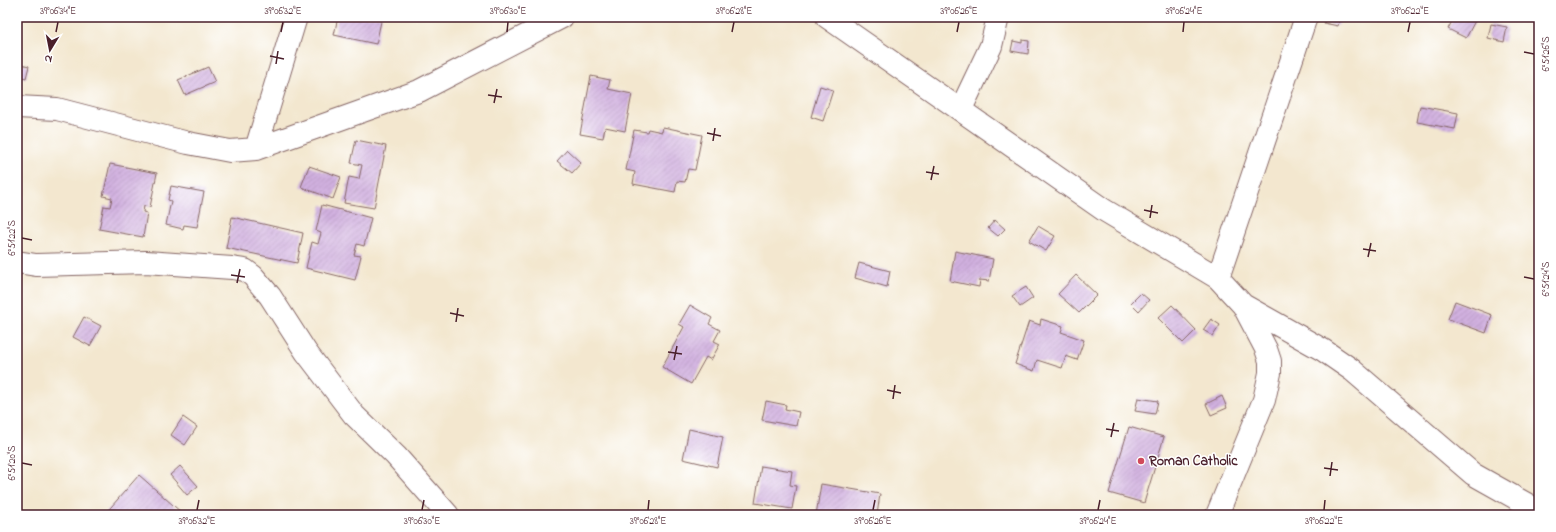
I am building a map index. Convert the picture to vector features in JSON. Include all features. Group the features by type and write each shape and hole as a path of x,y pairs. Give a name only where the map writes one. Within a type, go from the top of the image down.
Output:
{"street":[{"path":"256,149 296,17"},
{"path":"17,107 57,109 188,143 230,151 256,149 419,91 562,17"},
{"path":"827,17 1104,210 1218,278 1243,305 1266,350 1270,361 1270,373 1264,400 1217,515"},
{"path":"961,109 991,46 998,17"},
{"path":"1218,278 1306,17"},
{"path":"17,262 36,265 146,262 232,268 249,273 270,296 306,352 354,415 396,456 448,515"},
{"path":"1243,305 1323,350 1352,370 1473,474 1539,511"}],"building":[{"path":"338,17 382,17 376,44 334,35"},
{"path":"1326,17 1340,17 1338,26 1324,23"},
{"path":"1428,17 1442,17 1441,21"},
{"path":"1454,17 1477,17 1466,38 1448,29"},
{"path":"1491,24 1507,27 1504,42 1488,38"},
{"path":"1022,40 1029,41 1028,54 1011,51 1013,41 1022,43"},
{"path":"17,63 29,66 26,78 17,76"},
{"path":"208,67 215,82 185,95 178,80"},
{"path":"591,76 610,80 608,89 632,94 625,131 605,127 603,138 580,134"},
{"path":"820,86 833,90 823,121 811,117"},
{"path":"1420,106 1458,113 1455,129 1417,122"},
{"path":"663,127 702,135 695,170 688,169 685,182 677,181 675,192 633,184 635,172 626,170 634,130 647,132 648,129 662,132"},
{"path":"356,140 386,146 374,208 344,203 349,177 359,179 362,165 351,163"},
{"path":"567,150 581,163 572,173 557,161"},
{"path":"110,164 157,173 150,207 144,206 143,212 147,213 143,237 99,229 104,206 110,207 112,198 103,196"},
{"path":"309,166 341,177 333,199 301,187"},
{"path":"171,186 204,192 197,227 184,225 183,229 166,225 171,201 168,200"},
{"path":"322,205 371,218 364,246 357,244 354,255 361,256 355,280 306,268 312,242 318,244 321,233 316,231"},
{"path":"232,217 303,233 297,263 226,248"},
{"path":"995,220 1005,229 998,236 988,228"},
{"path":"1038,226 1055,236 1046,251 1029,241"},
{"path":"955,251 993,259 989,281 980,280 979,287 950,281"},
{"path":"859,263 890,271 887,287 855,278"},
{"path":"1076,275 1097,295 1079,313 1058,294"},
{"path":"1026,287 1033,298 1020,307 1012,296"},
{"path":"1141,293 1149,300 1139,311 1131,303"},
{"path":"1455,301 1492,315 1486,333 1448,319"},
{"path":"690,305 712,318 709,324 720,330 714,341 720,344 711,360 706,357 691,384 662,367 684,327 679,324"},
{"path":"1172,305 1196,330 1183,343 1158,318"},
{"path":"84,317 101,326 90,346 73,337"},
{"path":"1041,319 1063,326 1061,332 1084,340 1077,360 1066,356 1062,368 1037,360 1034,371 1015,364 1029,321 1040,325"},
{"path":"1211,319 1220,325 1213,336 1203,330"},
{"path":"1222,396 1227,408 1211,415 1206,404"},
{"path":"1138,398 1158,401 1155,414 1135,411"},
{"path":"766,401 786,405 785,409 799,412 796,426 762,420"},
{"path":"183,417 197,427 185,445 171,435"},
{"path":"1129,427 1164,437 1144,503 1109,493"},
{"path":"689,429 723,437 717,467 683,459"},
{"path":"180,466 198,486 187,495 170,475"},
{"path":"761,466 792,471 790,485 796,486 792,509 755,503"},
{"path":"139,475 182,513 180,515 104,515"},
{"path":"821,484 880,494 877,515 816,515"}],"place":[{"name":"Roman Catholic","path":"1141,461"}]}
